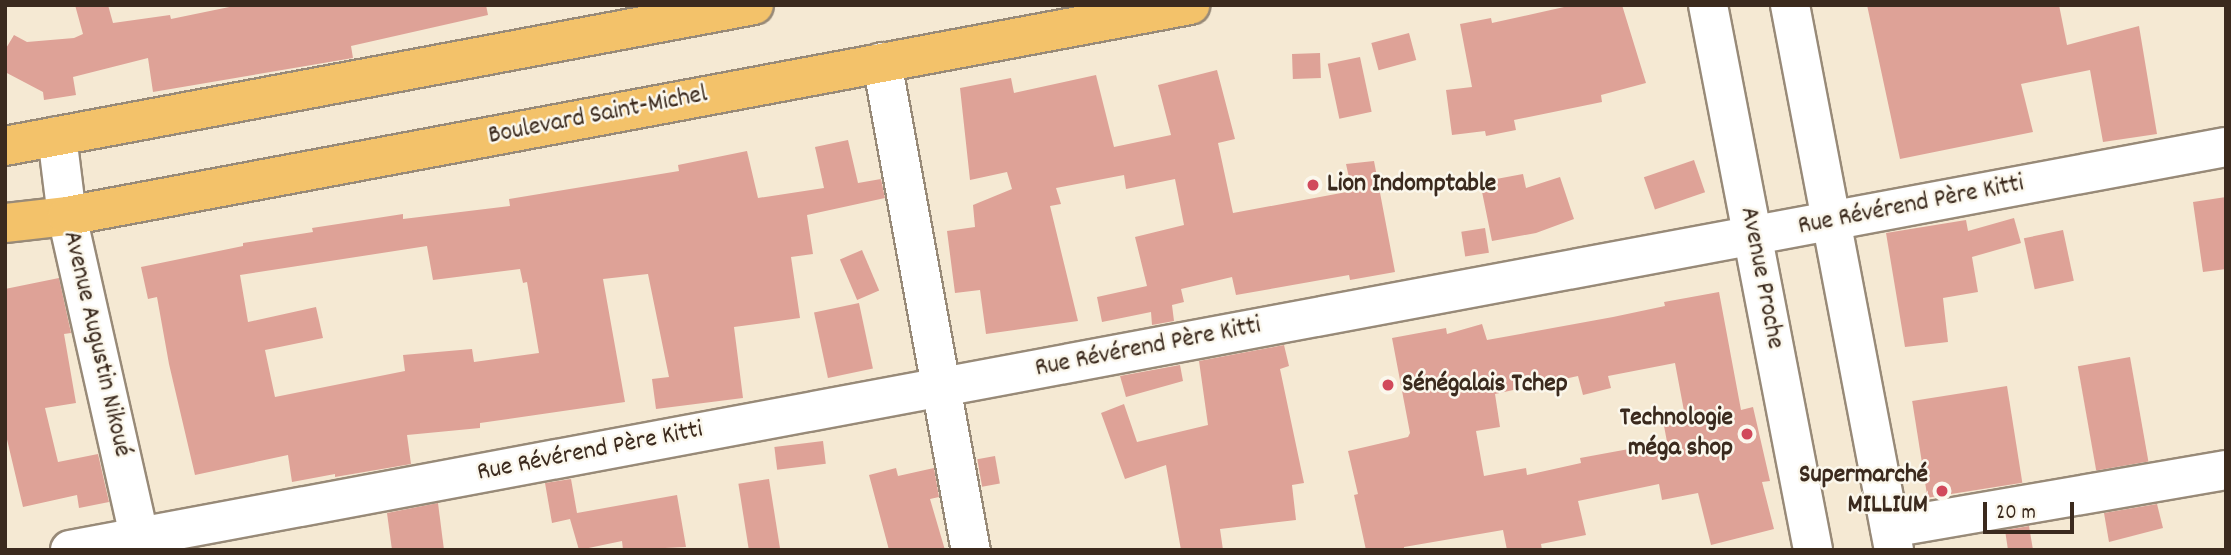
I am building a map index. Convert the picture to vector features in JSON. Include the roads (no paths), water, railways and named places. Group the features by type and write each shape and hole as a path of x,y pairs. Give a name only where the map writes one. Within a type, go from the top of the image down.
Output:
{"main road":[{"path":"5,146 754,5"},
{"name":"Boulevard Saint-Michel","path":"5,223 67,216 1190,5"}],"street":[{"name":"Avenue Proche","path":"1708,5 1813,550"},
{"path":"1790,5 1892,539 2226,470"},
{"path":"882,62 971,550"},
{"name":"Avenue Augustin Nikoué","path":"57,136 67,216 140,543"},
{"name":"Rue Révérend Père Kitti","path":"70,550 140,543 941,387 2226,147"}],"place":[{"name":"Lion Indomptable","path":"1313,185"},
{"name":"Sénégalais Tchep","path":"1388,385"},
{"name":"Technologie méga shop","path":"1747,434"},
{"name":"Supermarché MILLIUM","path":"1942,491"}]}
